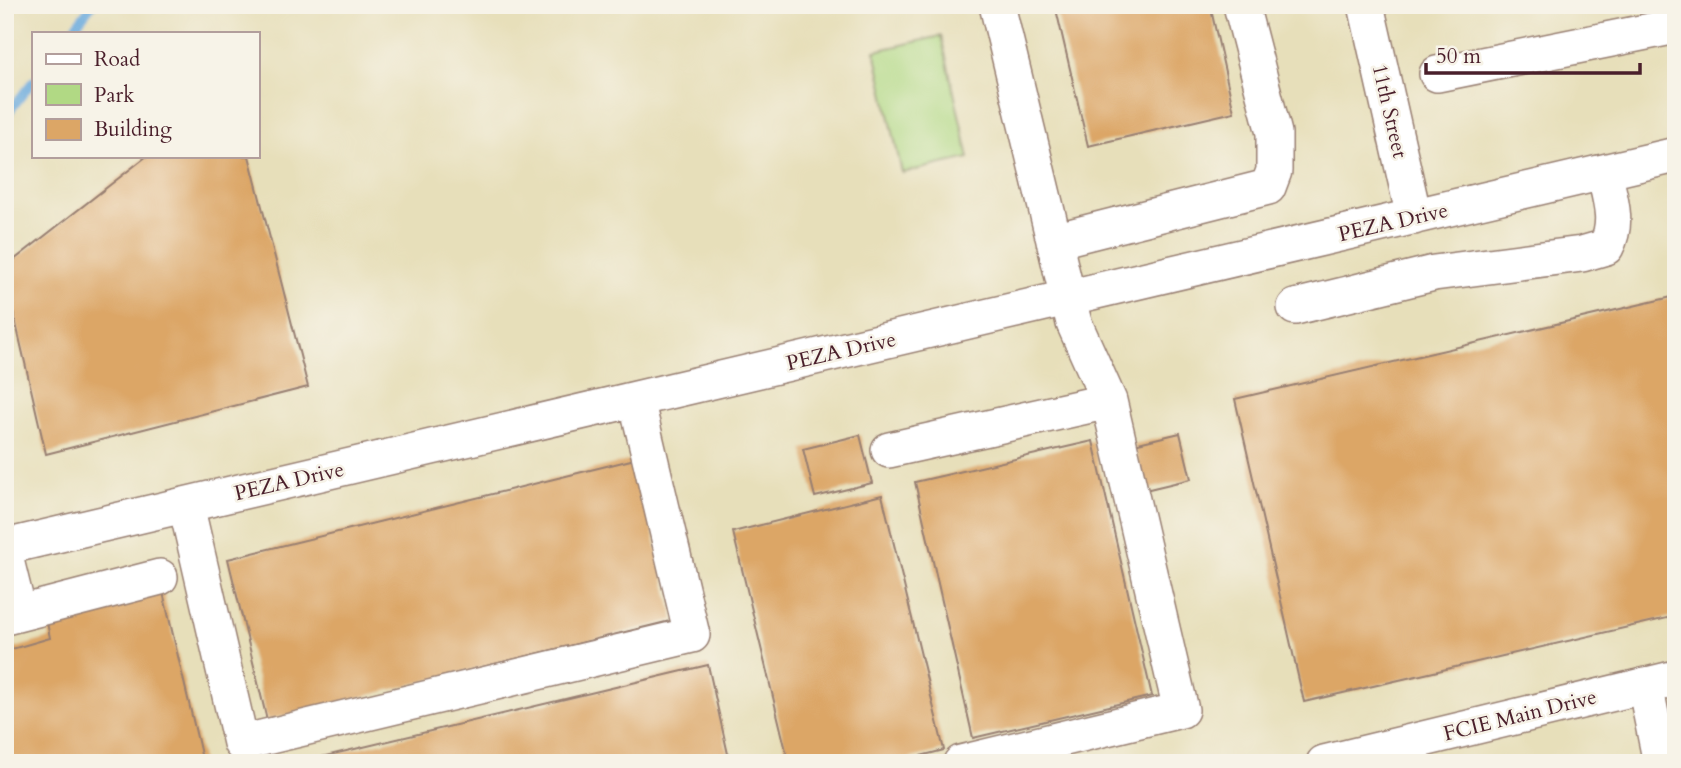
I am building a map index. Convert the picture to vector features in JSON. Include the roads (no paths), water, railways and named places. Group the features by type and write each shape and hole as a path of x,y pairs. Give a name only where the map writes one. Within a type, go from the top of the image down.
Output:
{"street":[{"path":"961,763 1181,710 1109,401 1074,323 997,5"},
{"path":"1054,241 1268,187 1274,171 1274,133 1241,5"},
{"name":"11th Street","path":"1366,5 1414,217"},
{"path":"1437,74 1676,26"},
{"name":"PEZA Drive","path":"5,547 1676,155"},
{"path":"1295,307 1434,273 1582,254 1606,247 1613,233 1613,219 1604,172"},
{"path":"186,505 241,743 692,635 636,399"},
{"path":"889,450 1109,401"},
{"path":"5,556 12,615 160,577"},
{"path":"1660,681 1660,763"},
{"name":"FCIE Main Drive","path":"1324,763 1660,681"}],"waterway":[{"path":"71,32 92,5"},
{"path":"5,117 32,82"}]}
